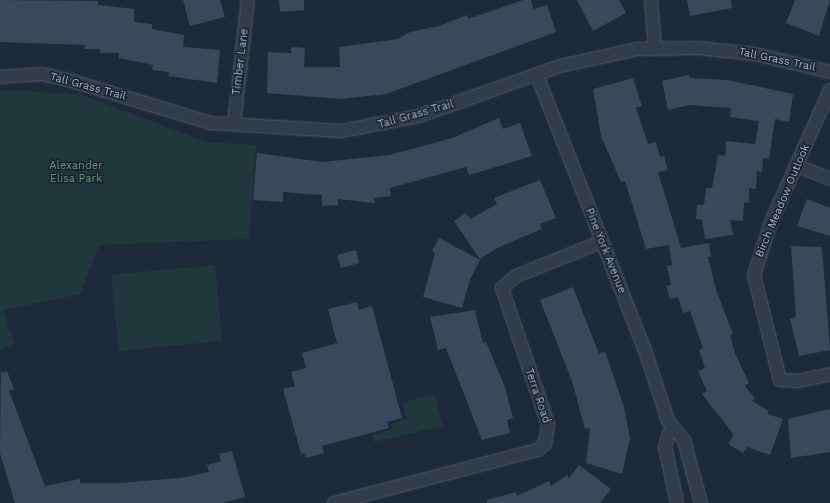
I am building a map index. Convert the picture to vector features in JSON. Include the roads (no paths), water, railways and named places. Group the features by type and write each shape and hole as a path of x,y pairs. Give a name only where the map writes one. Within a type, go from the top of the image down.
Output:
{"street":[{"name":"Timber Lane","path":"234,124 248,0"},
{"path":"651,0 655,48"},
{"name":"Tall Grass Trail","path":"0,77 42,74 126,96 190,119 234,124 341,131 369,128 419,116 537,75 622,52 655,48 698,48 755,54 830,72"},
{"name":"Pine York Avenue","path":"537,75 601,242 648,356 671,428 684,440 702,503"},
{"name":"Birch Meadow Outlook","path":"830,90 760,251 754,284 780,380 798,381 830,374"},
{"path":"798,166 830,179"},
{"name":"Terra Road","path":"334,503 538,450 545,444 548,424 502,288 516,276 601,242"},
{"path":"671,428 665,446 677,503"}],"park label":[{"name":"Alexander Elisa Park","path":"76,173"}]}
